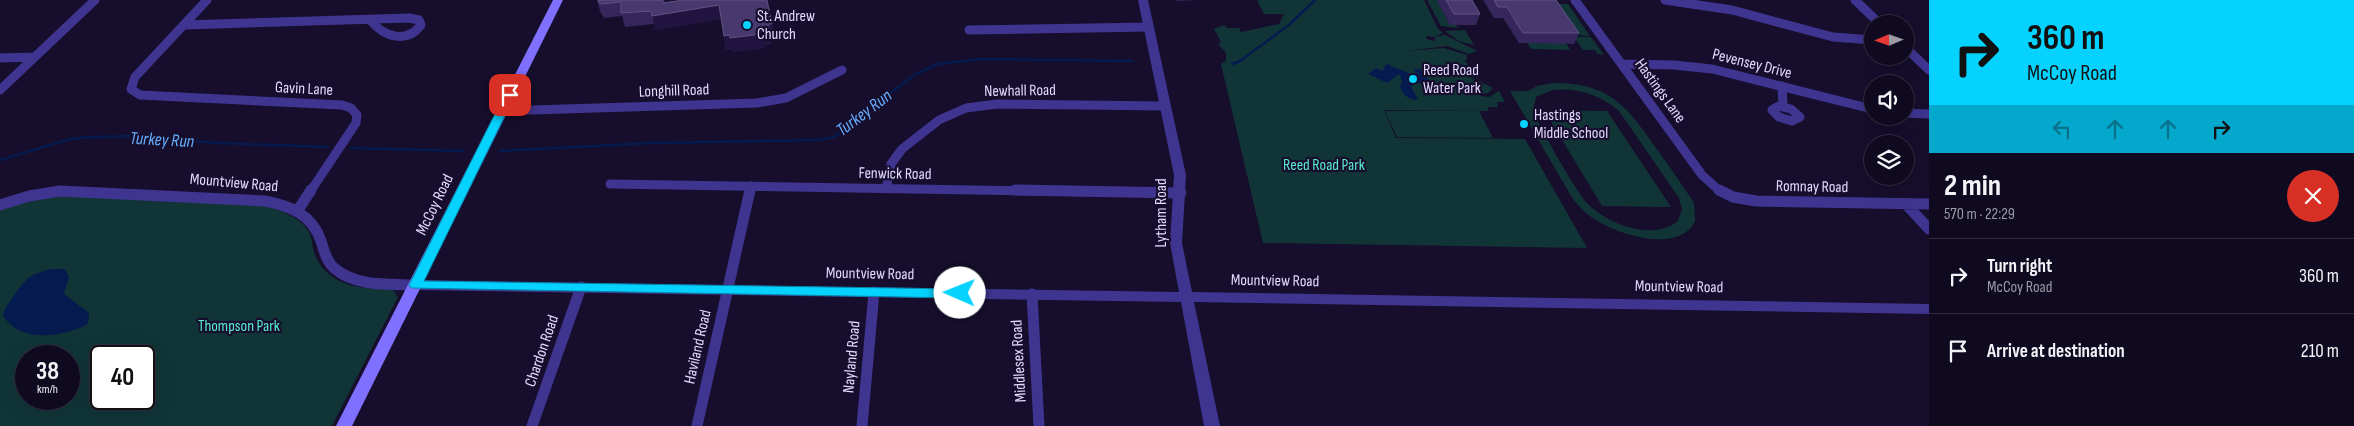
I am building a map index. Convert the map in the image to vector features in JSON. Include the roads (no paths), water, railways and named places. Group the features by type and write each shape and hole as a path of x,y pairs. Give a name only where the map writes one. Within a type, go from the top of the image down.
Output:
{"main road":[{"name":"McCoy Road","path":"344,426 558,0"}],"street":[{"path":"0,90 95,0"},
{"path":"184,25 207,0"},
{"name":"Lytham Road","path":"1143,0 1180,175 1181,193 1176,226 1176,243 1212,426"},
{"name":"Hastings Lane","path":"1575,0 1705,179 1726,194"},
{"path":"1665,0 1732,10 1833,36 1864,39"},
{"path":"1730,0 1732,10"},
{"path":"1856,0 1871,15"},
{"path":"184,25 414,19 419,20 421,25 415,33 392,37 371,21"},
{"name":"Gavin Lane","path":"184,25 135,77 131,86 133,93 159,97 342,105 355,111 356,123 298,210"},
{"path":"969,30 1149,27"},
{"path":"1914,56 1929,70"},
{"path":"0,58 34,57"},
{"name":"Pevensey Drive","path":"1622,64 1671,64 1715,69 1864,107"},
{"name":"Longhill Road","path":"501,111 757,103 786,98 842,70"},
{"path":"1782,86 1781,97 1783,106"},
{"name":"Newhall Road","path":"886,188 891,164 902,150 939,120 966,108 997,104 1165,106"},
{"path":"1914,113 1929,114"},
{"name":"Fenwick Road","path":"610,184 1181,193"},
{"name":"Haviland Road","path":"697,426 751,186"},
{"name":"Mountview Road","path":"0,205 29,196 68,191 246,199 286,205 298,210 316,227 330,264 340,272 353,279 369,282 415,285 1929,309"},
{"name":"Romnay Road","path":"1726,194 1756,201 1929,204"},
{"path":"1906,204 1929,229"},
{"name":"Chardon Road","path":"532,426 581,287"},
{"name":"Nayland Road","path":"862,426 874,292"},
{"name":"Middlesex Road","path":"1032,294 1039,426"}],"water":[{"path":"1387,64 1409,73 1415,73 1414,69 1420,69 1430,81 1428,85 1417,83 1411,86 1418,100 1412,99 1403,93 1400,87 1402,80 1399,74 1387,83 1368,74 1376,68 1382,71"},
{"path":"51,269 65,269 69,277 64,294 89,313 88,324 78,329 55,335 42,335 31,334 10,324 3,315 19,288 34,275"}],"waterway":[{"name":"Turkey Run","path":"1232,64 1240,61 1289,25 1315,0"},
{"name":"Turkey Run","path":"500,151 651,143 818,140 834,137 914,75 938,64 983,59 1132,61"},
{"name":"Turkey Run","path":"0,160 70,139 91,137 135,136 218,143 328,147"},
{"name":"Turkey Run","path":"351,148 464,151"}],"place":[{"name":"St. Andrew Church","path":"747,25"},
{"name":"Reed Road Water Park","path":"1413,79"},
{"name":"Hastings Middle School","path":"1524,124"}],"park label":[{"name":"Reed Road Park","path":"1324,165"},
{"name":"Thompson Park","path":"239,326"}]}
